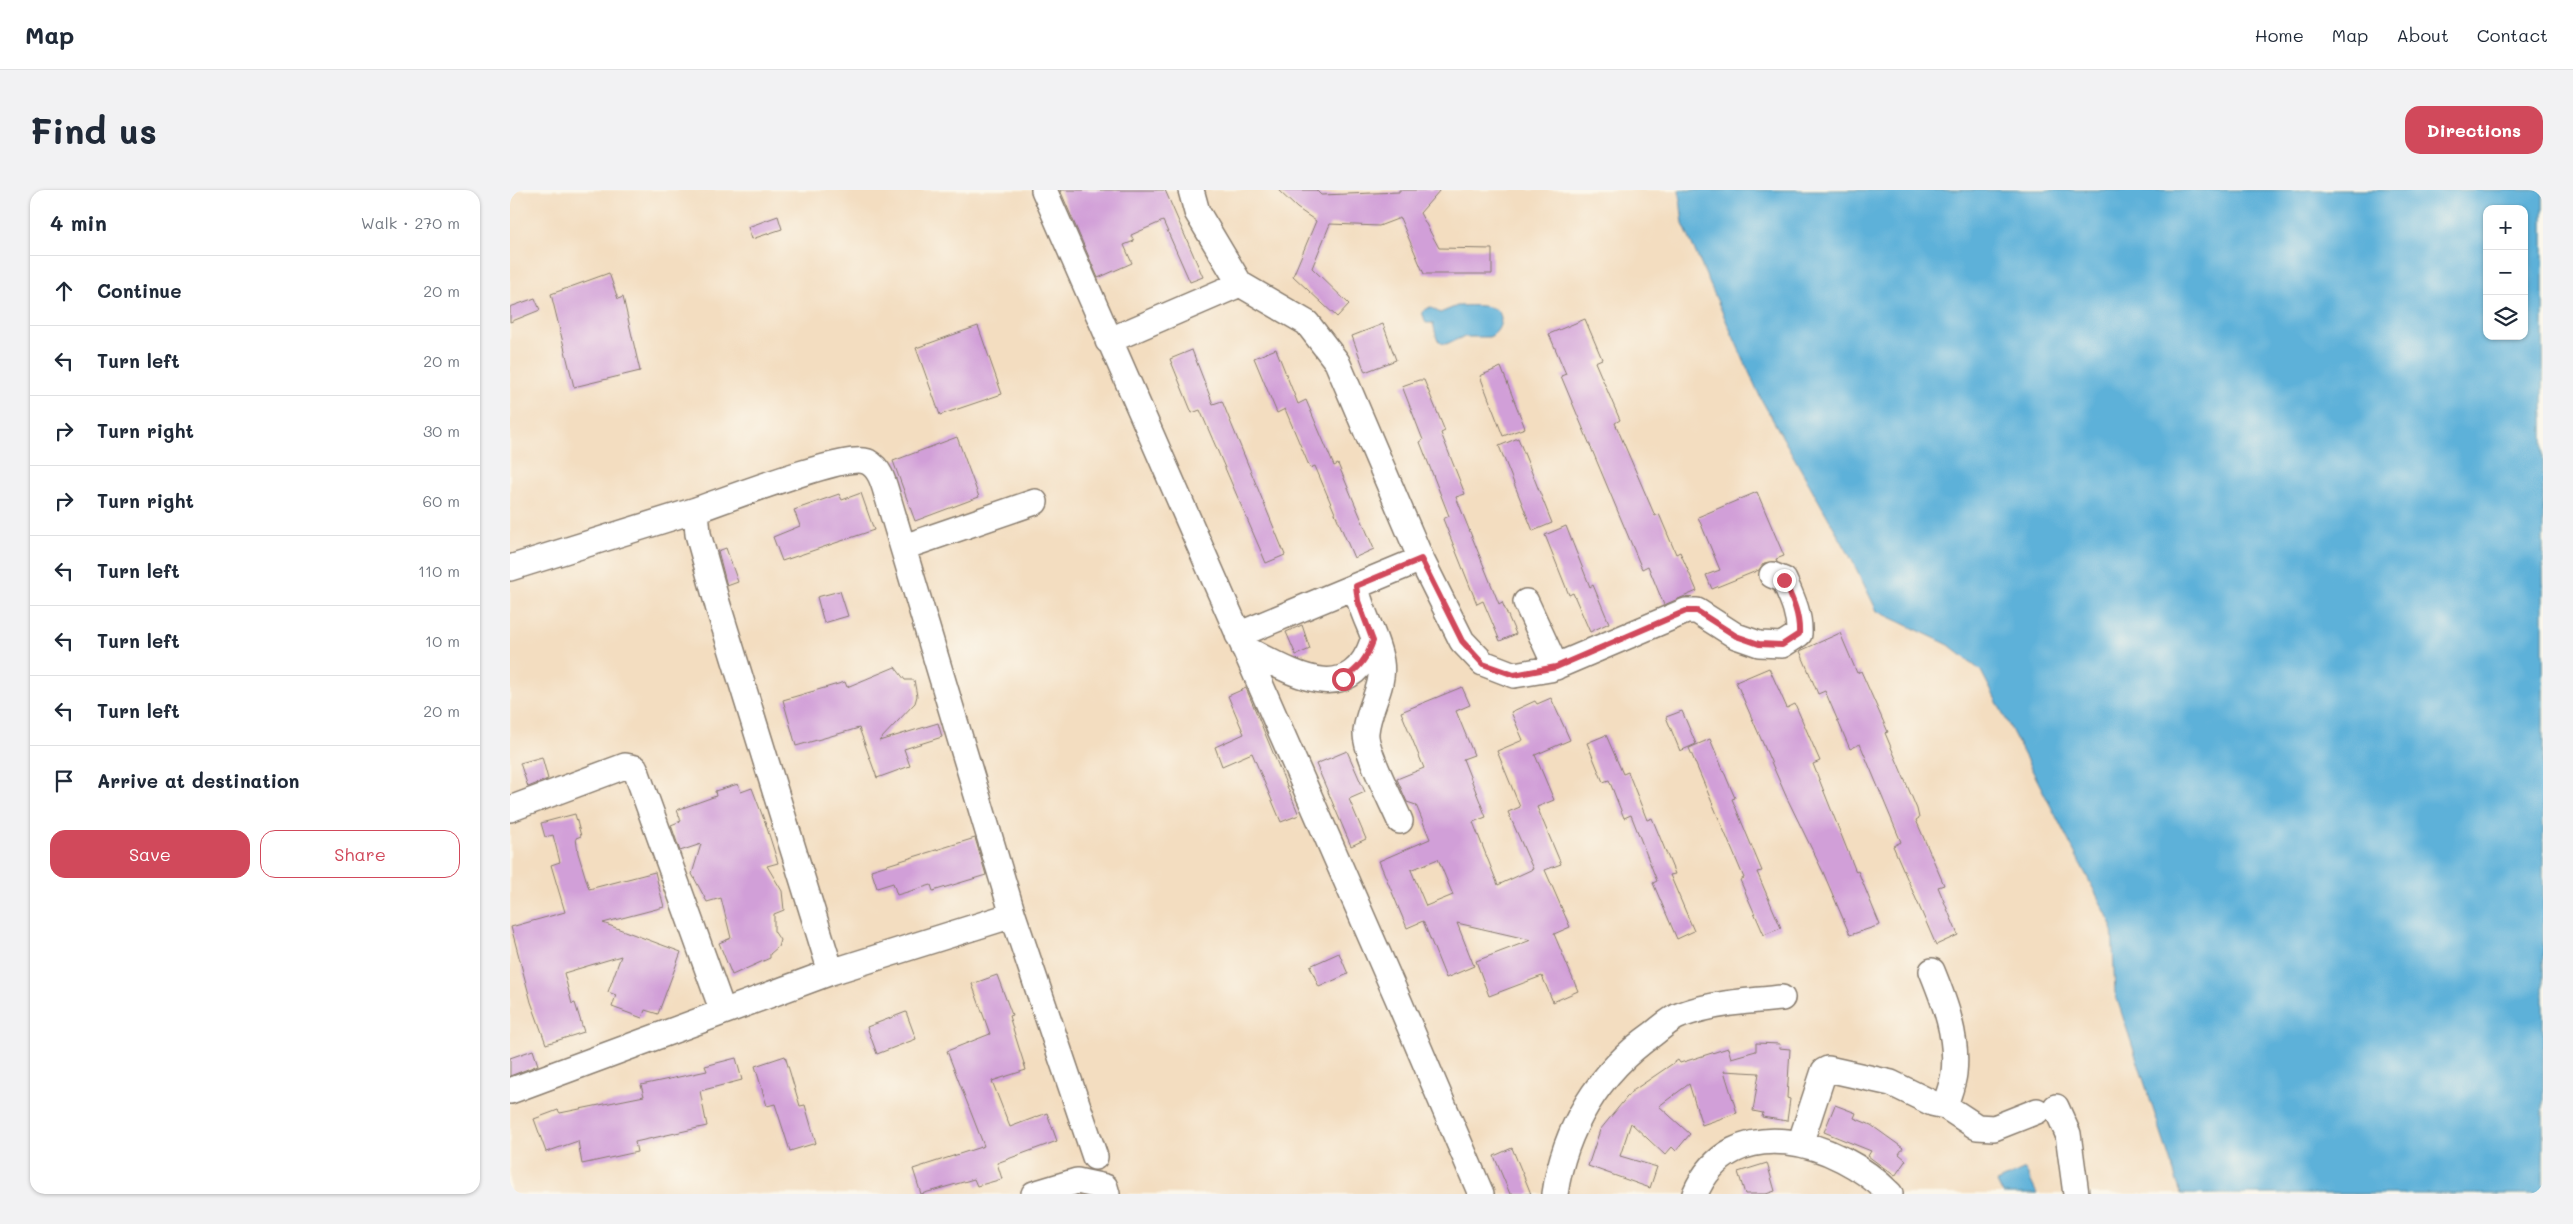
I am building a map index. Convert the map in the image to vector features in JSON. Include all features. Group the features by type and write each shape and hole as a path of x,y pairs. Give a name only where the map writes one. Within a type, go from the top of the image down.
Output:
{"street":[{"path":"1044,190 1398,999 1481,1194"},
{"path":"1191,190 1197,212 1240,284 1307,323 1337,362 1421,559 1462,641 1483,664 1514,675 1556,667 1686,611 1697,611 1743,638 1759,644 1782,645 1799,634 1800,624 1797,610 1784,580 1772,575"},
{"path":"1108,340 1240,284"},
{"path":"510,568 696,510 759,487 848,461 867,462 880,472 1013,915 1095,1157"},
{"path":"904,547 1035,502"},
{"path":"696,510 698,534 718,606 831,972"},
{"path":"1241,641 1356,586 1421,559"},
{"path":"1356,586 1358,601 1381,661 1382,680 1371,707 1365,734 1371,754 1400,821"},
{"path":"1526,602 1556,667"},
{"path":"1241,641 1288,670 1328,681 1343,679 1354,672 1368,655 1373,641"},
{"path":"510,810 625,766 635,768 723,1012"},
{"path":"510,1091 831,972 1013,915"},
{"path":"1932,972 1947,1008 1954,1054 1954,1074 1945,1106"},
{"path":"1555,1194 1558,1171 1583,1109 1607,1074 1641,1042 1679,1015 1726,1003 1782,998"},
{"path":"1800,1144 1817,1088 1824,1071 1828,1069 1892,1083 1932,1103 1945,1106 1977,1127 1994,1128 2046,1109 2068,1134 2076,1194"},
{"path":"1695,1194 1700,1182 1715,1163 1748,1144 1767,1139 1800,1144 1842,1158 1868,1174 1890,1194"},
{"path":"1034,1194 1077,1180 1105,1187 1107,1194"}],"water":[{"path":"1679,190 2543,190 2543,1194 2181,1194 2115,993 2112,925 1981,671 1949,645 1877,611 1850,556 1761,399 1683,224"},
{"path":"1457,306 1486,306 1493,308 1501,317 1498,329 1489,337 1463,337 1446,344 1441,343 1437,339 1433,323 1426,323 1422,312 1430,307 1440,313"},
{"path":"2025,1169 2037,1194 2003,1194 1997,1182"}],"building":[{"path":"1060,190 1165,190 1203,277 1190,282 1163,221 1131,235 1134,241 1124,245 1132,263 1098,278"},
{"path":"1278,190 1316,190 1321,195 1399,192 1399,190 1440,190 1420,213 1439,248 1492,249 1492,274 1424,274 1400,218 1379,226 1330,224 1312,268 1349,304 1337,317 1293,276 1316,221 1297,208"},
{"path":"778,216 782,229 752,239 748,227"},
{"path":"609,273 618,299 623,297 640,371 574,387 551,294"},
{"path":"535,298 540,310 510,322 510,307"},
{"path":"1585,319 1602,359 1595,362 1620,420 1615,423 1655,516 1659,514 1676,554 1680,552 1697,591 1664,605 1648,566 1642,569 1561,376 1566,374 1549,334"},
{"path":"1383,324 1396,360 1365,372 1352,336"},
{"path":"978,326 1002,394 940,415 916,348"},
{"path":"1276,349 1298,404 1306,400 1334,466 1338,464 1374,549 1354,558 1315,466 1310,468 1285,409 1277,413 1254,358"},
{"path":"1192,350 1213,404 1222,401 1285,555 1266,563 1200,410 1192,413 1170,359"},
{"path":"1501,367 1525,428 1503,436 1480,376"},
{"path":"1424,380 1445,431 1441,433 1465,494 1456,497 1499,604 1502,602 1516,634 1500,641 1483,601 1477,604 1443,519 1449,516 1420,442 1423,440 1402,386"},
{"path":"957,437 979,497 915,521 893,461"},
{"path":"1518,438 1552,523 1533,531 1499,446"},
{"path":"1757,492 1784,556 1776,559 1777,562 1764,563 1759,570 1712,589 1706,575 1720,570 1698,517"},
{"path":"861,493 874,530 782,561 773,537 800,526 794,510 839,494 842,500"},
{"path":"1566,526 1590,587 1593,585 1609,623 1590,632 1573,593 1569,595 1545,535"},
{"path":"726,548 738,582 727,586 718,551"},
{"path":"840,591 848,616 824,623 817,597"},
{"path":"1302,625 1310,649 1296,655 1286,632"},
{"path":"1840,633 1857,673 1861,671 1888,732 1885,733 1917,809 1919,818 1916,820 1944,885 1938,887 1958,935 1936,945 1893,846 1901,842 1860,744 1850,749 1825,691 1818,694 1800,651"},
{"path":"895,667 905,680 914,680 917,696 915,703 879,741 938,723 942,737 904,749 910,766 877,778 859,728 796,746 783,700 845,682 847,687"},
{"path":"1769,668 1787,708 1795,704 1820,761 1813,764 1856,872 1858,871 1880,925 1850,935 1736,682"},
{"path":"1462,687 1470,705 1456,711 1474,755 1463,759 1486,817 1473,822 1498,885 1533,869 1508,812 1520,807 1497,751 1523,740 1511,712 1535,701 1537,704 1551,698 1570,740 1535,755 1554,800 1537,807 1561,864 1545,870 1570,927 1554,934 1578,991 1553,1002 1542,976 1489,996 1476,961 1531,940 1457,923 1474,966 1446,978 1423,921 1407,928 1379,861 1430,839 1416,805 1407,802 1397,779 1424,768 1401,712","holes":["1438,859 1453,895 1426,906 1411,870"]},
{"path":"1246,688 1299,815 1281,822 1252,753 1222,766 1215,747 1244,734 1228,696"},
{"path":"1682,711 1696,744 1680,751 1666,717"},
{"path":"1606,735 1623,774 1628,772 1647,820 1652,818 1675,874 1670,875 1694,931 1677,939 1653,883 1657,881 1631,815 1624,818 1609,780 1603,782 1587,743"},
{"path":"1710,739 1735,798 1732,799 1762,871 1757,872 1781,928 1764,935 1740,880 1744,878 1689,748"},
{"path":"1347,751 1365,792 1349,799 1366,839 1351,846 1316,764"},
{"path":"542,757 548,779 528,787 520,763"},
{"path":"738,784 741,792 752,788 766,825 778,863 767,866 782,891 784,910 774,914 774,931 780,940 778,947 770,954 770,958 732,975 719,943 731,938 721,898 707,902 692,874 701,844 680,851 671,825 681,821 677,810 716,796 715,791"},
{"path":"575,814 581,836 576,838 578,853 589,889 655,872 664,907 603,923 681,952 658,1014 645,1010 642,1018 612,1007 616,995 608,992 621,956 564,973 572,1004 575,1003 584,1032 546,1044 531,1002 511,927 565,912 551,865 560,862 553,835 545,837 541,823"},
{"path":"975,838 986,875 933,891 931,885 897,895 893,883 877,888 871,870"},
{"path":"1339,953 1348,974 1319,987 1310,966"},
{"path":"997,975 1012,1015 1009,1016 1026,1070 992,1081 1010,1127 1047,1113 1057,1141 997,1163 1002,1179 977,1186 974,1179 921,1194 913,1169 984,1146 947,1051 990,1034 972,984"},
{"path":"906,1012 916,1039 877,1054 867,1027"},
{"path":"1756,1043 1780,1044 1779,1048 1790,1049 1787,1098 1790,1099 1787,1121 1762,1117 1763,1113 1753,1111 1759,1073 1724,1071 1737,1113 1702,1125 1689,1084 1659,1106 1690,1134 1676,1151 1672,1147 1665,1155 1631,1123 1620,1156 1657,1167 1650,1188 1588,1166 1600,1130 1631,1092 1678,1060 1680,1063 1728,1048 1731,1058 1756,1051"},
{"path":"533,1050 538,1065 510,1076 510,1058"},
{"path":"785,1056 800,1106 805,1105 816,1143 790,1151 775,1104 767,1106 755,1066"},
{"path":"736,1058 742,1080 700,1091 707,1126 635,1142 637,1152 582,1164 578,1141 546,1152 534,1119 558,1110 560,1113 644,1096 641,1085 707,1071 705,1066"},
{"path":"1835,1105 1856,1113 1854,1118 1871,1125 1903,1148 1899,1154 1906,1160 1895,1176 1868,1156 1871,1151 1824,1132"},
{"path":"1512,1148 1531,1194 1510,1194 1494,1156"},
{"path":"1767,1163 1775,1191 1766,1194 1745,1194 1738,1172"}],"route":[{"path":"1343,679 1363,663 1373,641 1358,601 1356,586 1421,559 1462,641 1483,664 1514,675 1556,667 1686,611 1697,611 1736,636 1759,644 1782,645 1799,634 1800,624 1797,610 1784,580"}]}
